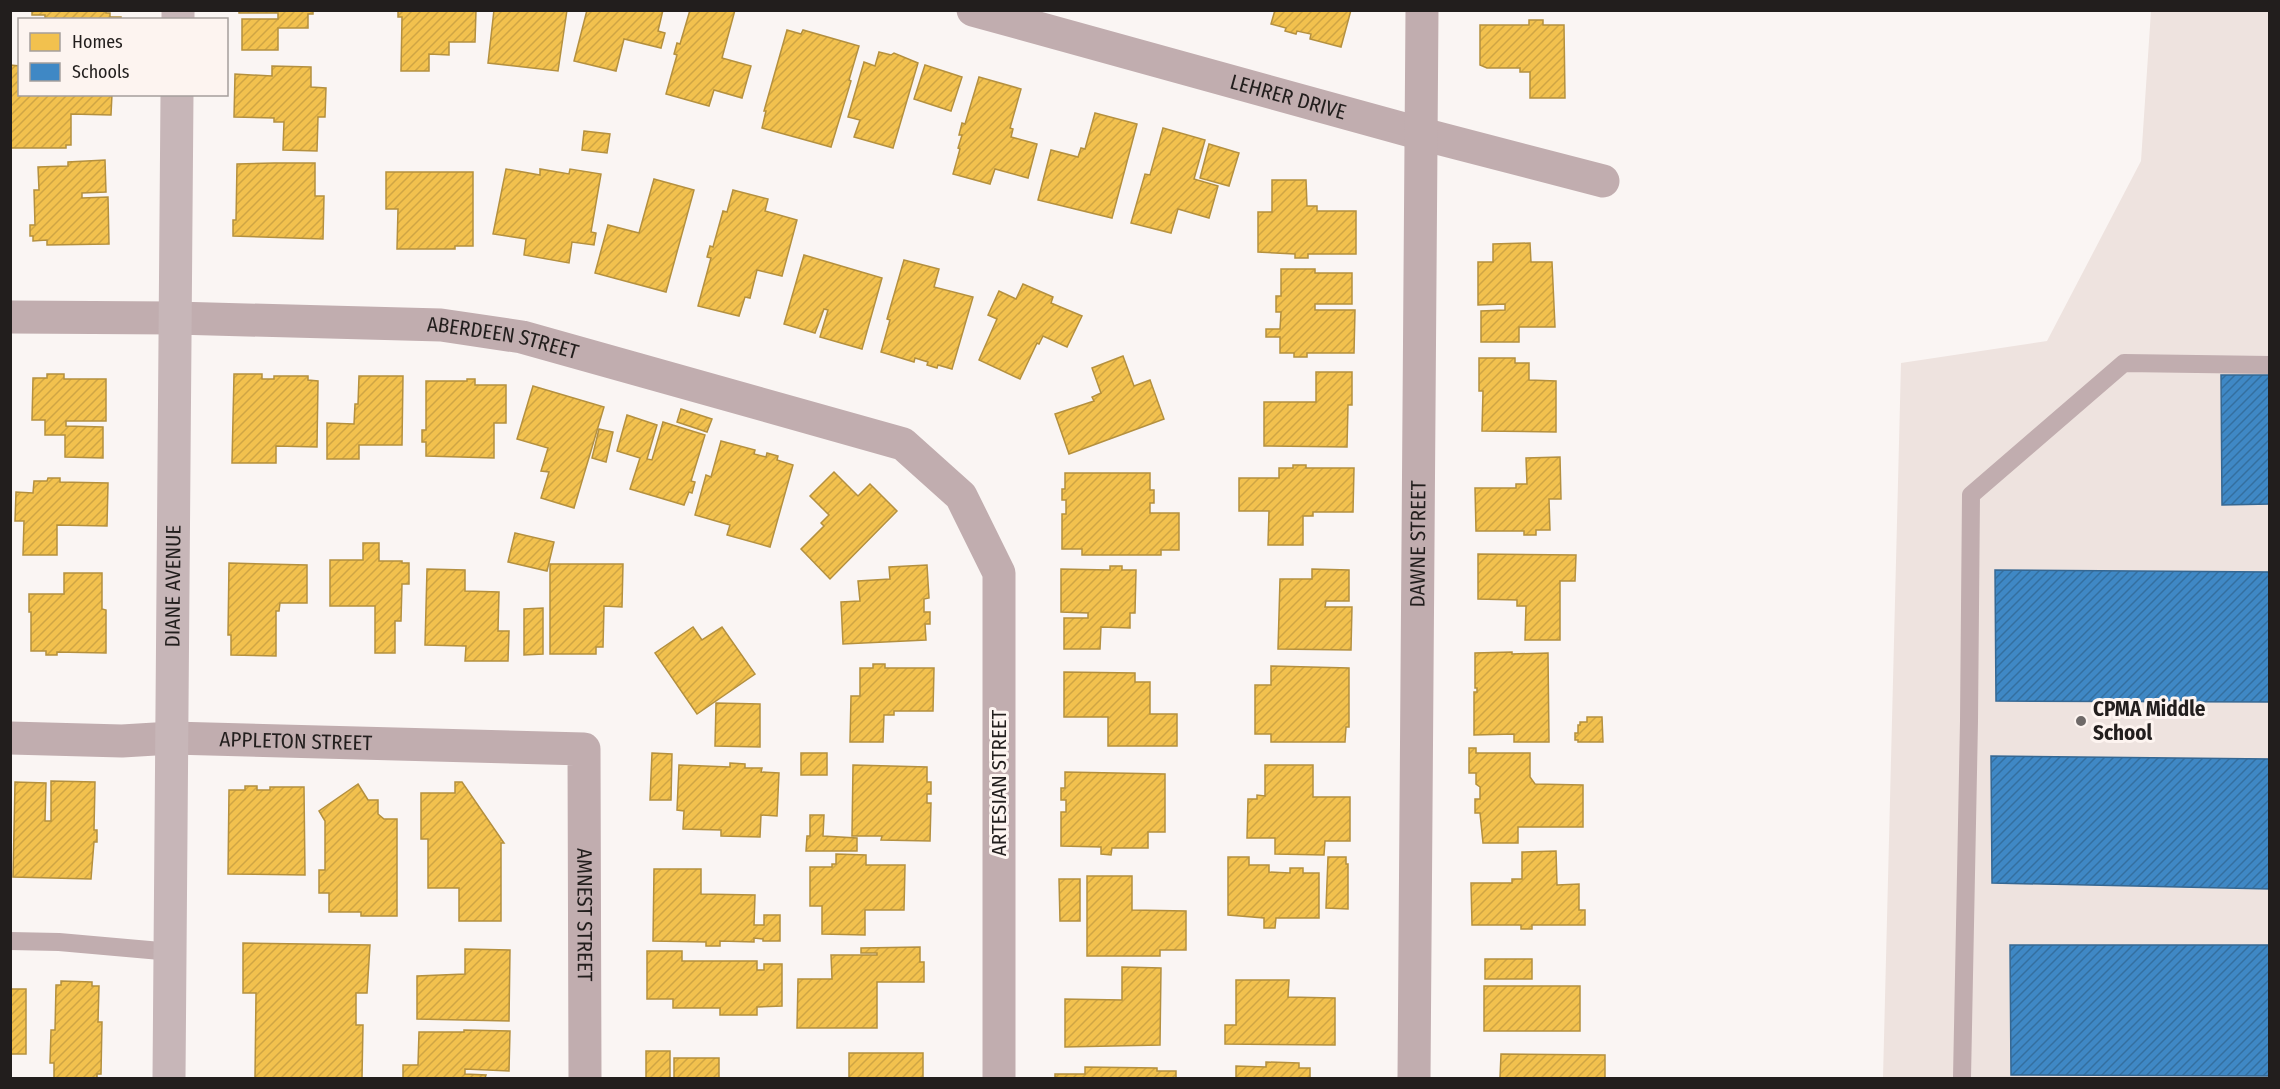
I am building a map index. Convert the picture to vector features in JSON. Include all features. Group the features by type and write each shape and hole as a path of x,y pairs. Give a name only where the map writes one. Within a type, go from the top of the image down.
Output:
{"street":[{"name":"LEHRER DRIVE","path":"973,10 1422,134 1603,181"},
{"name":"DAWNE STREET","path":"1414,1078 1422,10"},
{"name":"DIANE AVENUE","path":"170,1078 177,96"},
{"name":"ABERDEEN STREET","path":"10,317 176,318 441,325 522,337 903,444 961,496"},
{"name":"ARTESIAN STREET","path":"961,496 999,573 999,1078"},
{"name":"APPLETON STREET","path":"10,738 122,741 172,738 584,749"},
{"name":"AMNEST STREET","path":"584,749 585,1078"}],"lane":[{"path":"1962,1078 1970,721 1971,495 2124,363 2270,365"},
{"path":"10,941 59,942 172,952"}],"shaded area":[{"name":"CPMA Middle School","path":"2151,11 2269,11 2269,1078 1883,1078 1901,363 2047,341 2141,161"}],"building: Homes":[{"path":"32,10 106,10 106,13 110,13 110,17 121,18 45,18 45,15 32,15"},
{"path":"239,10 313,10 313,14 308,14 308,28 278,28 278,50 242,50 242,19 278,19 278,13 239,13"},
{"path":"398,10 476,10 475,42 449,42 449,55 429,54 429,71 401,71 402,17 398,17"},
{"path":"494,10 567,10 558,71 488,63"},
{"path":"587,10 663,10 658,31 665,33 661,48 624,39 616,71 574,61"},
{"path":"690,10 735,10 722,58 751,66 742,98 714,90 709,106 666,94 677,55 674,54 677,43 680,44"},
{"path":"1275,10 1351,10 1341,47 1310,39 1311,34 1297,31 1296,34 1285,31 1286,28 1271,24"},
{"path":"1529,20 1543,20 1543,25 1564,25 1565,98 1530,98 1530,72 1520,72 1520,68 1487,68 1480,65 1480,25 1529,25"},
{"path":"787,30 801,34 803,30 859,46 831,147 762,128 766,111 764,111"},
{"path":"879,52 891,55 894,53 918,63 893,148 854,137 860,120 848,117 864,62 875,66"},
{"path":"10,65 18,66 18,96 112,96 111,115 71,114 71,145 66,145 66,148 10,148"},
{"path":"925,65 962,77 951,111 914,99"},
{"path":"272,66 311,67 311,87 326,88 325,117 318,117 317,151 283,150 284,122 274,122 274,118 234,117 235,74 272,76"},
{"path":"979,77 1021,89 1010,128 1013,129 1011,137 1037,144 1028,178 995,169 990,184 953,174 960,149 958,148 962,135 959,135 962,123 965,124"},
{"path":"1095,113 1137,124 1112,218 1038,200 1051,150 1078,157 1081,148 1085,149"},
{"path":"1163,128 1205,140 1194,179 1218,186 1209,218 1178,209 1171,233 1131,223 1145,174 1150,175"},
{"path":"584,131 610,134 607,153 582,150"},
{"path":"1209,144 1239,153 1229,186 1200,178"},
{"path":"105,160 106,192 82,193 82,198 108,197 109,244 47,245 47,240 33,241 33,236 30,236 30,225 35,225 34,190 39,190 38,167 68,166 68,162"},
{"path":"315,163 315,196 324,196 323,239 233,236 233,220 236,220 237,164"},
{"path":"506,169 540,175 540,169 569,174 570,169 601,174 591,232 596,233 594,245 572,242 569,263 524,255 526,239 493,234"},
{"path":"386,172 473,172 473,246 455,246 455,249 397,249 398,209 386,209"},
{"path":"654,179 694,190 666,292 595,273 608,225 639,233"},
{"path":"1272,180 1306,180 1307,206 1317,206 1317,211 1356,211 1356,254 1308,254 1308,258 1295,258 1295,254 1258,252 1258,212 1272,212"},
{"path":"733,190 768,199 765,211 797,220 782,276 757,270 750,298 745,297 739,316 698,306 711,258 707,257 710,246 713,247 723,211 727,212"},
{"path":"1530,243 1531,262 1552,262 1555,327 1519,327 1519,342 1481,342 1481,311 1505,310 1505,304 1478,305 1478,262 1493,262 1493,244"},
{"path":"804,255 882,278 862,349 820,337 828,310 824,309 815,333 784,324"},
{"path":"904,260 939,269 934,287 973,297 952,369 938,365 937,368 915,358 914,362 881,352 890,320 887,319"},
{"path":"1281,269 1315,269 1315,273 1352,273 1352,304 1315,304 1315,310 1355,310 1354,353 1307,353 1307,357 1294,357 1294,353 1280,353 1280,337 1266,337 1266,329 1280,329 1281,312 1276,312 1276,296 1281,296"},
{"path":"1023,284 1053,297 1051,303 1082,316 1067,347 1043,336 1039,344 1037,343 1020,379 979,360 997,319 988,315 999,291 1016,299"},
{"path":"1123,356 1134,386 1150,380 1164,419 1069,454 1055,414 1094,401 1092,397 1101,393 1092,368"},
{"path":"1479,358 1515,358 1515,363 1529,363 1529,380 1556,381 1556,432 1482,431 1483,391 1479,391"},
{"path":"1316,372 1352,372 1352,405 1348,405 1347,447 1264,446 1264,402 1316,402"},
{"path":"47,374 64,374 64,379 106,379 106,421 66,421 66,426 103,427 103,458 65,457 65,435 45,435 45,420 32,420 33,378 47,378"},
{"path":"234,374 262,374 262,379 274,379 274,376 308,376 308,380 318,381 317,447 276,446 276,463 232,463"},
{"path":"359,376 403,376 402,445 359,445 359,459 327,459 327,423 354,424 355,404 358,404"},
{"path":"467,379 475,379 475,385 506,385 506,423 494,423 494,458 426,456 426,442 422,442 422,430 426,430 426,381 467,381"},
{"path":"533,386 604,407 574,508 541,498 549,472 541,471 548,448 517,439"},
{"path":"681,409 712,419 707,432 677,422"},
{"path":"627,415 657,425 647,459 652,460 663,422 705,435 691,481 695,482 692,493 689,492 684,505 630,489 640,458 617,451"},
{"path":"599,429 613,432 606,462 592,458"},
{"path":"721,441 755,450 754,454 766,457 767,453 778,456 777,460 793,465 770,547 727,535 730,525 695,515 706,475 711,477"},
{"path":"1560,457 1561,499 1549,499 1550,530 1536,530 1536,535 1524,535 1524,531 1476,531 1475,488 1516,488 1516,484 1527,484 1526,458"},
{"path":"1293,465 1306,465 1306,468 1354,468 1353,512 1313,512 1313,516 1303,516 1303,545 1268,545 1269,511 1239,511 1239,478 1279,478 1279,468 1293,468"},
{"path":"834,472 858,496 870,484 897,511 830,579 801,549 824,526 821,523 829,515 810,496"},
{"path":"1065,473 1150,473 1150,490 1154,490 1154,503 1150,503 1150,513 1179,513 1179,550 1161,550 1161,555 1082,555 1082,549 1062,549 1062,514 1066,514 1066,500 1062,500"},
{"path":"48,478 60,478 60,482 108,483 107,526 57,525 57,555 23,555 24,521 15,521 16,492 33,493 34,481 47,481"},
{"path":"515,533 554,542 547,571 508,562"},
{"path":"363,543 379,543 379,561 409,563 409,584 402,584 401,621 395,621 395,653 375,653 375,606 330,606 330,560 363,560"},
{"path":"1478,554 1576,555 1575,581 1560,581 1560,640 1525,640 1526,606 1517,606 1517,600 1478,599"},
{"path":"229,563 307,565 307,603 280,603 279,611 276,611 276,656 231,655 231,635 228,635"},
{"path":"550,564 623,564 622,607 604,606 603,647 596,647 596,654 550,654"},
{"path":"927,565 929,598 924,599 924,612 930,612 930,624 925,624 926,640 843,644 841,602 860,601 858,581 890,579 889,567"},
{"path":"1110,566 1122,566 1122,570 1136,570 1135,613 1130,613 1130,628 1101,627 1100,649 1064,649 1064,618 1088,618 1088,613 1061,612 1061,569 1110,570"},
{"path":"427,569 465,570 465,591 499,592 498,631 509,631 508,661 465,661 466,646 425,645"},
{"path":"1312,569 1349,570 1349,601 1326,601 1325,607 1352,607 1351,650 1278,649 1280,579 1312,579"},
{"path":"64,573 102,573 102,609 106,610 106,653 57,652 57,655 46,655 46,651 31,651 29,594 64,594"},
{"path":"543,608 543,654 524,655 524,609"},
{"path":"693,627 702,640 722,627 755,674 697,714 655,653"},
{"path":"1512,652 1512,654 1548,653 1549,742 1514,742 1514,734 1474,735 1474,692 1477,692 1475,653"},
{"path":"873,664 885,664 885,668 934,668 933,711 894,711 894,715 884,715 883,742 850,742 851,696 860,696 860,668 873,668"},
{"path":"1271,666 1349,668 1349,727 1346,727 1345,742 1271,742 1271,734 1255,734 1255,685 1271,685"},
{"path":"1064,672 1135,673 1135,682 1150,682 1150,714 1177,714 1177,746 1108,746 1108,717 1064,717"},
{"path":"716,703 760,704 760,747 715,746"},
{"path":"1587,717 1602,717 1603,742 1575,740 1578,725 1580,722 1587,722"},
{"path":"1469,748 1476,748 1476,753 1530,753 1530,777 1535,784 1583,785 1583,827 1518,827 1518,843 1483,843 1480,813 1475,813 1475,799 1480,799 1480,787 1476,784 1476,773 1469,773"},
{"path":"652,753 672,754 671,800 650,800"},
{"path":"801,753 827,753 827,775 801,775"},
{"path":"730,763 745,764 745,768 762,768 761,772 779,773 777,816 761,815 760,837 721,836 721,830 683,829 684,811 677,810 679,765 730,767"},
{"path":"853,765 927,767 927,782 931,782 931,794 927,794 927,803 931,803 930,841 881,840 882,836 852,836"},
{"path":"1265,765 1313,765 1313,797 1350,797 1350,841 1325,841 1324,855 1275,854 1275,838 1247,838 1248,799 1257,799 1257,795 1265,796"},
{"path":"1065,772 1165,774 1165,832 1148,832 1148,848 1112,848 1111,855 1101,854 1101,847 1061,846 1061,812 1066,812 1066,800 1061,800 1061,788 1065,788"},
{"path":"51,781 95,782 94,830 97,830 97,842 94,842 91,879 13,877 15,782 46,783 45,821 51,821"},
{"path":"455,782 462,782 504,843 501,843 501,921 459,921 459,888 428,888 428,839 421,839 421,793 455,793"},
{"path":"358,784 368,800 378,800 378,814 384,819 397,819 397,916 361,916 361,912 329,912 329,893 319,893 319,870 325,870 325,821 319,811"},
{"path":"245,786 257,786 257,790 270,790 270,787 304,787 305,875 228,874 229,790 245,790"},
{"path":"810,815 824,815 823,836 857,838 857,851 806,851 807,836 810,836"},
{"path":"1556,851 1557,885 1579,884 1579,910 1585,910 1585,925 1532,925 1532,929 1521,929 1521,925 1472,925 1471,883 1512,883 1512,879 1522,879 1522,852"},
{"path":"836,854 866,855 866,865 905,865 904,910 865,910 865,935 822,934 822,906 810,906 810,867 832,867 832,864 836,864"},
{"path":"1228,857 1249,857 1249,865 1269,865 1269,872 1290,873 1290,868 1303,868 1303,873 1319,873 1319,918 1276,918 1275,928 1264,928 1264,918 1228,915"},
{"path":"1328,857 1346,857 1348,909 1326,908"},
{"path":"654,869 701,869 701,894 755,895 754,925 764,925 764,915 780,915 780,941 763,941 763,939 754,938 754,942 720,941 720,946 706,946 706,942 653,941"},
{"path":"1087,876 1132,876 1132,910 1186,911 1186,950 1160,950 1160,956 1087,956"},
{"path":"1059,879 1080,879 1080,921 1060,921"},
{"path":"243,943 370,945 367,993 356,993 356,1025 363,1025 362,1078 255,1078 256,993 243,993"},
{"path":"920,947 920,962 924,962 924,982 877,982 877,1028 797,1028 798,979 832,979 831,955 877,955 877,953 861,953 861,948"},
{"path":"465,949 510,950 509,1021 417,1019 417,976 465,974"},
{"path":"647,951 682,951 682,961 757,961 757,970 764,970 764,964 782,964 782,1006 757,1007 757,1015 720,1015 720,1008 673,1008 673,999 647,999"},
{"path":"1485,959 1532,959 1532,979 1485,979"},
{"path":"1122,967 1161,968 1160,1045 1065,1047 1065,999 1122,1000"},
{"path":"1236,980 1289,980 1288,997 1335,998 1335,1045 1225,1044 1225,1025 1236,1025"},
{"path":"61,981 92,982 92,986 99,986 98,1022 102,1022 101,1074 97,1074 97,1078 54,1078 54,1063 50,1063 51,1030 55,1030 56,985 61,985"},
{"path":"1484,986 1580,986 1580,1031 1484,1031"},
{"path":"10,989 26,989 26,1054 10,1054"},
{"path":"464,1030 510,1031 509,1071 465,1069 465,1074 486,1075 485,1078 403,1078 403,1065 418,1065 419,1032 464,1032"},
{"path":"646,1051 670,1051 670,1078 646,1078"},
{"path":"849,1053 923,1053 923,1078 849,1078"},
{"path":"1501,1054 1605,1055 1605,1078 1500,1078"},
{"path":"674,1058 719,1058 719,1078 674,1078"},
{"path":"1266,1062 1299,1063 1299,1068 1310,1068 1310,1078 1236,1078 1236,1066 1266,1067"},
{"path":"1085,1067 1157,1068 1157,1071 1176,1071 1176,1078 1055,1078 1055,1074 1085,1074"}],"building: Schools":[{"path":"2221,375 2270,375 2270,504 2222,505"},
{"path":"1995,570 2270,572 2270,702 1996,701"},
{"path":"1991,756 2270,759 2270,889 1992,883"},
{"path":"2010,945 2270,945 2270,1076 2011,1075"}],"place":[{"name":"CPMA Middle School","path":"2081,721"}]}
